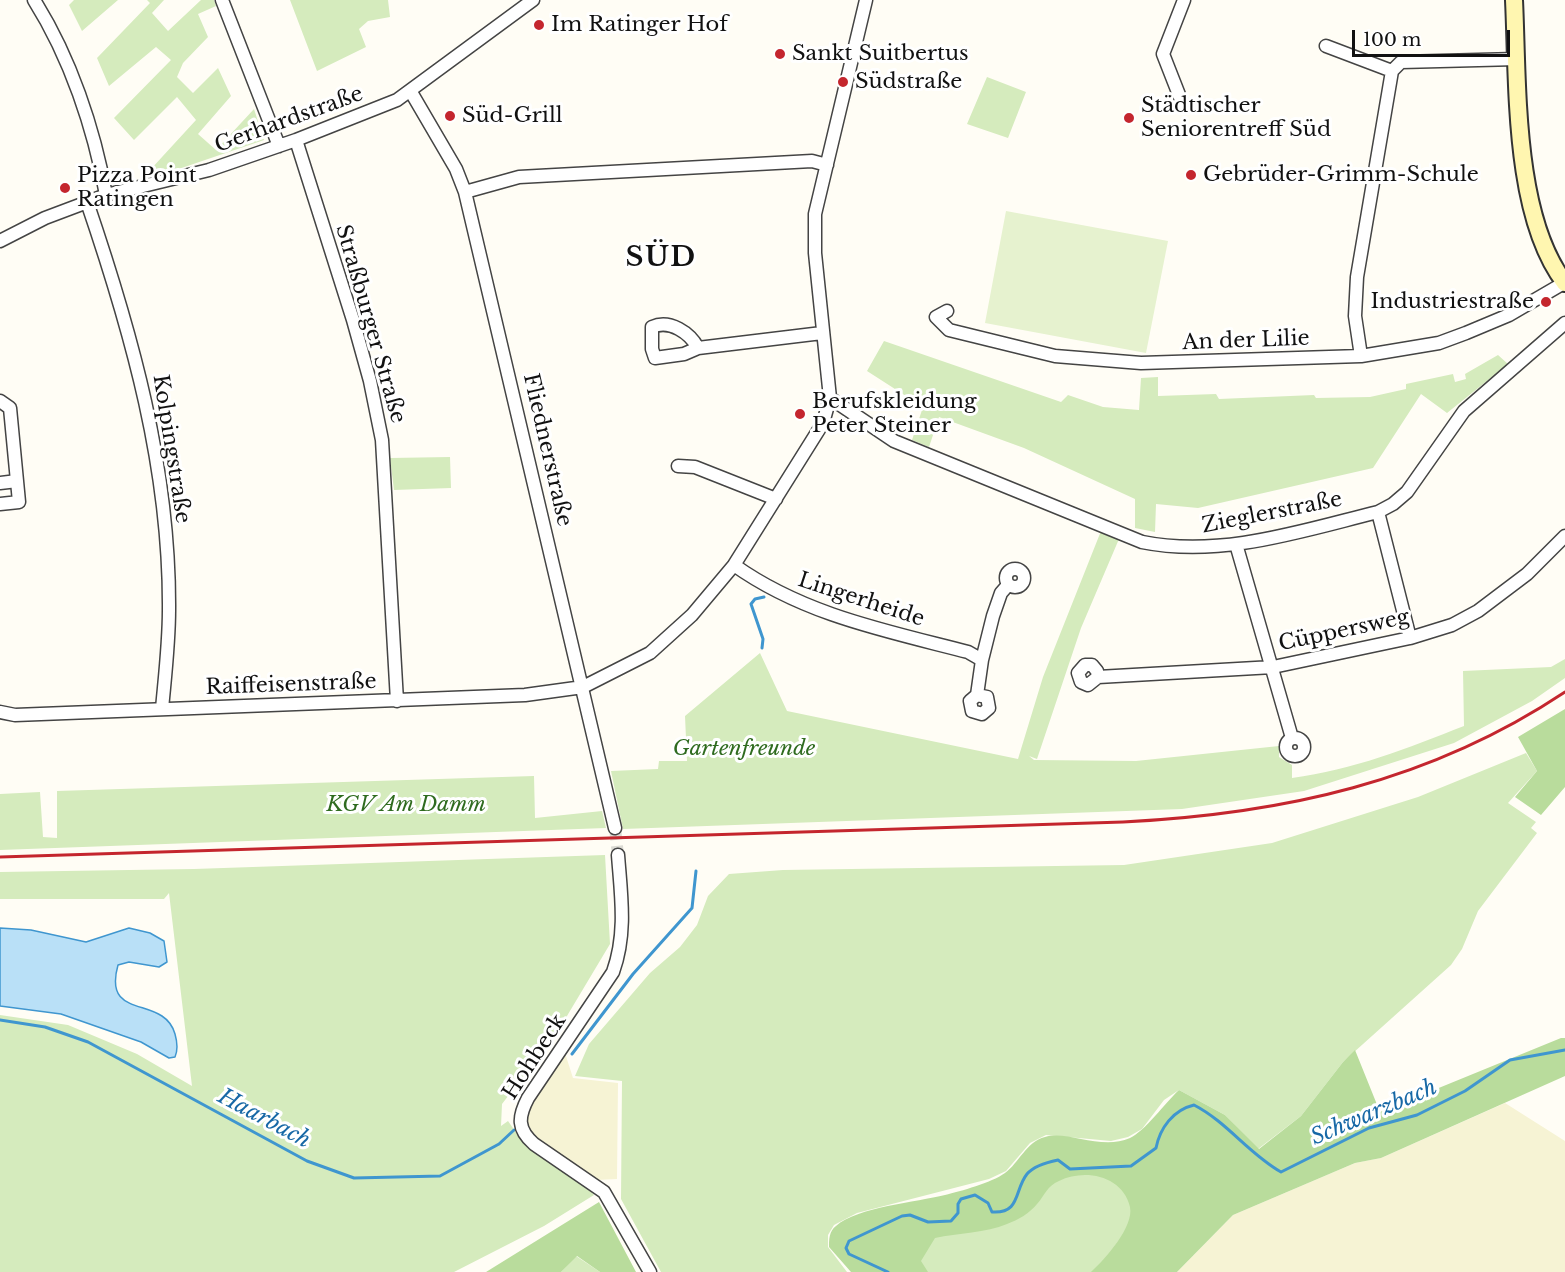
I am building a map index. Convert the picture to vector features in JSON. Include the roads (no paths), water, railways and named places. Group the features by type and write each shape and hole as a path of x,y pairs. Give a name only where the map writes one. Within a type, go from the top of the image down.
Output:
{"street":[{"path":"34,0 60,49 80,100 98,152 106,195"},
{"path":"222,0 279,146"},
{"name":"Gerhardstraße","path":"0,241 45,218 106,195 209,170 361,115 411,92 533,0"},
{"path":"830,398 815,253 815,214 866,0"},
{"path":"1183,105 1162,54 1184,0"},
{"path":"1514,0 1520,131 1528,189 1540,236 1564,283"},
{"path":"1326,46 1392,72"},
{"path":"1361,356 1355,316 1357,277 1392,72 1401,62 1517,59"},
{"name":"Fliednerstraße","path":"411,92 456,169 465,192 615,828"},
{"name":"Straßburger Straße","path":"296,140 353,320 370,381 382,440 397,701"},
{"path":"465,192 519,177 812,161 827,165"},
{"name":"Kolpingstraße","path":"87,202 135,357 158,467 168,558 169,610 162,709"},
{"name":"An der Lilie","path":"947,311 936,316 949,330 1055,356 1182,364 1361,356 1439,343 1509,315 1564,283"},
{"name":"Zieglerstraße","path":"830,398 894,441 1142,542 1180,548 1236,544 1378,512 1393,504 1407,492 1464,411 1565,323"},
{"path":"698,348 822,333"},
{"name":"Raiffeisenstraße","path":"0,712 15,715 397,701 525,695 582,687 650,653 692,615 734,565 776,499 823,423 830,398"},
{"path":"0,401 10,408 19,502 0,504"},
{"path":"678,466 695,467 776,499"},
{"path":"0,483 17,481"},
{"path":"1378,512 1410,638"},
{"name":"Cüppersweg","path":"1098,677 1273,667 1410,638 1452,625 1478,611 1527,574 1565,536"},
{"path":"1236,544 1292,738"},
{"name":"Lingerheide","path":"734,565 781,595 823,613 968,652 982,660"},
{"path":"976,695 982,660 1001,593 1008,585"},
{"name":"Hohbeck","path":"618,855 623,919 621,950 613,972 528,1098 519,1117 525,1136 534,1144 604,1192 650,1272"}],"water":[{"path":"0,928 31,930 86,942 129,928 150,933 164,941 167,962 159,967 129,962 118,965 115,983 119,994 126,1001 159,1014 169,1022 175,1034 177,1048 175,1057 169,1058 141,1042 61,1014 0,1006"}],"waterway":[{"name":"Haarbach","path":"762,648 763,639 751,604 755,599 764,597"},
{"name":"Haarbach","path":"572,1054 633,974 692,908 696,871"},
{"name":"Haarbach","path":"0,1020 45,1027 88,1042 307,1161 354,1178 440,1176 499,1144 514,1130"},
{"name":"Schwarzbach","path":"888,1272 849,1254 846,1248 849,1241 902,1216 910,1215 928,1222 951,1221 958,1213 958,1204 961,1199 975,1195 988,1203 992,1212 1001,1212 1008,1209 1016,1200 1027,1174 1050,1162 1058,1160 1070,1169 1131,1166 1156,1148 1164,1127 1187,1107 1194,1105 1206,1112 1269,1165 1281,1172 1369,1128 1417,1115 1465,1091 1510,1060 1565,1050"}],"tunnel":[{"path":"615,828 618,855"}],"railway":[{"path":"0,857 1123,822 1182,818 1297,801 1353,788 1408,771 1461,749 1514,723 1565,692"}],"place":[{"name":"Im Ratinger Hof","path":"539,25"},
{"name":"Sankt Suitbertus","path":"780,54"},
{"name":"Südstraße","path":"843,82"},
{"name":"Süd-Grill","path":"450,116"},
{"name":"Städtischer Seniorentreff Süd","path":"1129,118"},
{"name":"Gebrüder-Grimm-Schule","path":"1191,175"},
{"name":"Pizza Point Ratingen","path":"65,188"},
{"name":"Industriestraße","path":"1546,302"},
{"name":"Berufskleidung Peter Steiner","path":"800,414"}],"district":[{"name":"SÜD","path":"661,258"}],"park label":[{"name":"Gartenfreunde","path":"744,749"},
{"name":"KGV Am Damm","path":"406,805"}]}
